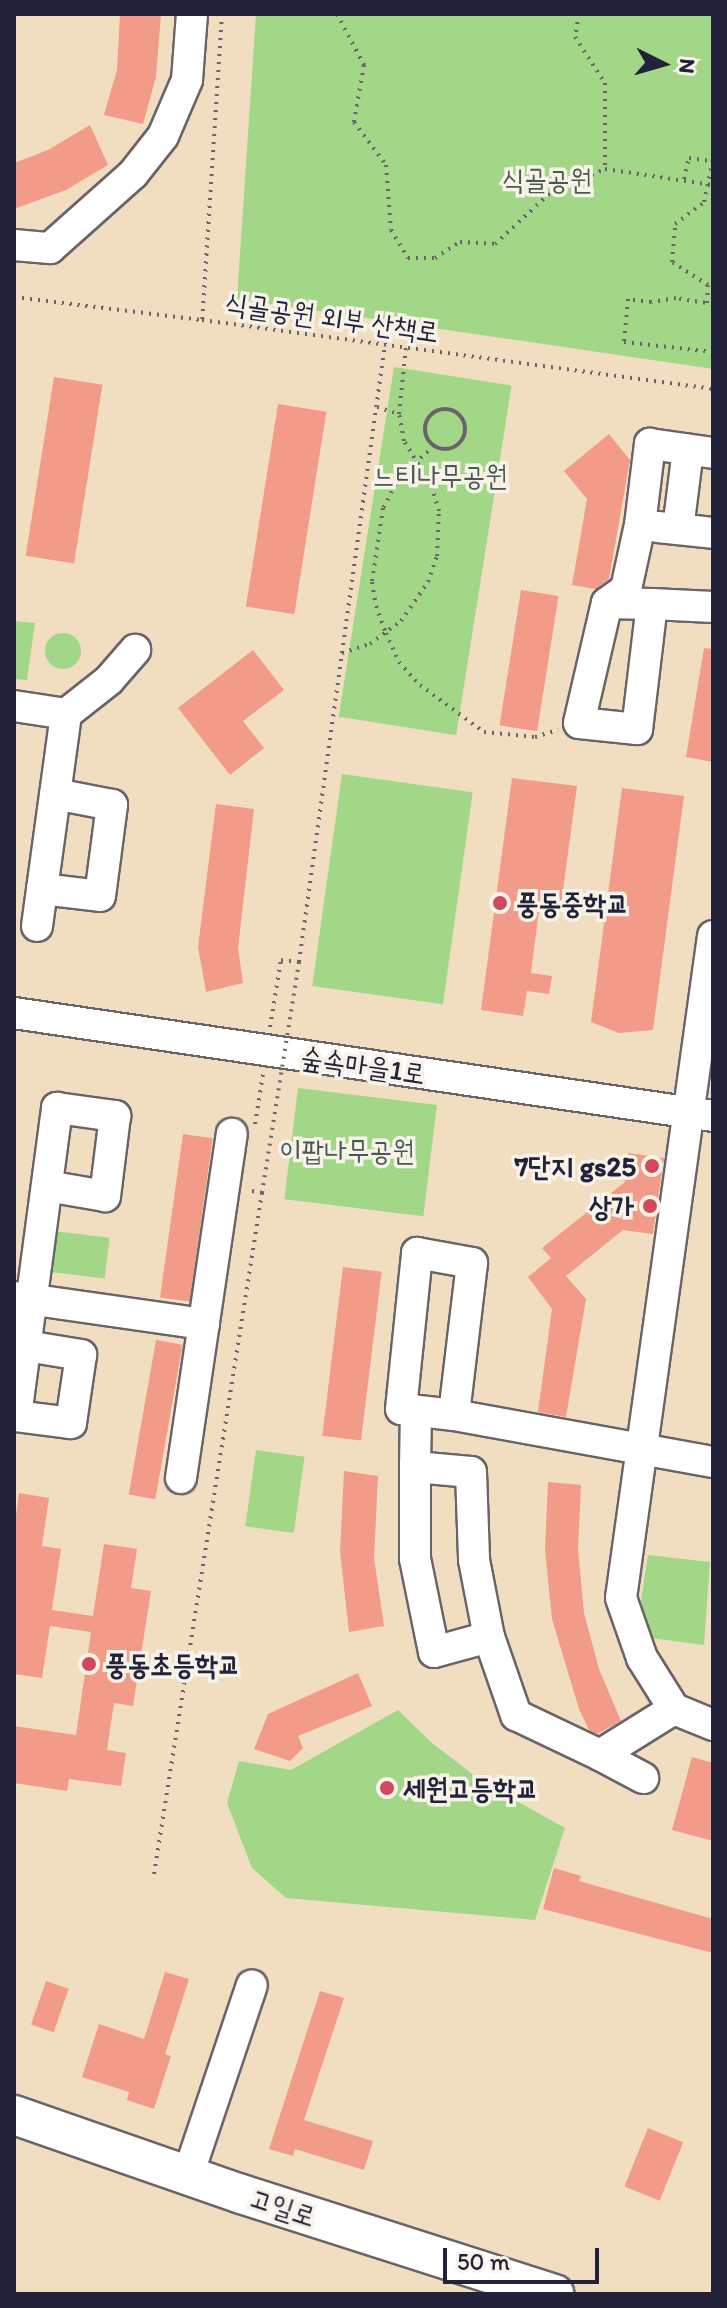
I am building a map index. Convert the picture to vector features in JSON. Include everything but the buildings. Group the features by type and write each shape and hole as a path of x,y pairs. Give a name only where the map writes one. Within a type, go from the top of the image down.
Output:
{"main road":[{"name":"고일로","path":"14,2115 554,2294"}],"street":[{"path":"14,245 50,248 133,174 163,136 187,80 192,14"},
{"path":"652,604 637,729 579,723 607,603 626,589 640,525 650,444 701,452 678,529"},
{"path":"640,525 713,533"},
{"path":"607,603 713,607"},
{"path":"37,926 66,714 109,680 135,650"},
{"path":"14,706 66,714"},
{"path":"42,889 100,896 112,805 55,794"},
{"path":"713,936 700,1115 640,1450 621,1598 642,1658 674,1709 713,1725"},
{"name":"숲속마을1로","path":"14,1013 700,1115"},
{"path":"181,1478 232,1134"},
{"path":"26,1346 23,1298 47,1186"},
{"path":"454,1415 472,1263 417,1253 401,1409 454,1415 713,1462"},
{"path":"23,1298 204,1324"},
{"path":"416,1411 415,1559 434,1652 489,1637"},
{"path":"415,1467 471,1472 474,1560 489,1637 516,1715 643,1778"},
{"path":"600,1755 674,1709"},
{"path":"188,2175 252,1985"}],"path":[{"name":"식골공원 외부 산책로","path":"222,14 202,320 713,389"},
{"path":"337,14 364,65 354,122 386,165 391,230 408,258 435,258 460,242 495,244 548,195 605,169 710,184"},
{"path":"579,14 575,37 605,83 605,169"},
{"path":"684,179 689,158 712,160 710,184 704,202 675,224 672,262 708,285 710,303 676,298 651,302 628,299 624,342 713,352"},
{"path":"14,297 202,320"},
{"path":"154,1874 299,962 385,344"},
{"path":"342,653 356,651 386,633 413,606 428,582 437,556 439,511 431,485 404,441 399,414 406,347"},
{"path":"377,407 399,414"},
{"path":"434,446 425,429 429,417 447,409 459,415 465,427 462,440 453,448 434,446 399,477 383,508 374,553 374,594 399,662 420,685 484,732 535,737 579,723"},
{"path":"270,1028 281,960 299,962"}],"green space":[{"name":"식골공원","path":"256,14 713,14 713,369 237,299"},
{"name":"느티나무공원","path":"394,367 512,386 456,735 339,717"},
{"path":"14,621 35,623 27,680 14,679"},
{"path":"63,633 76,638 81,651 76,664 63,669 50,664 45,651 50,638"},
{"path":"342,774 473,792 443,1004 312,986"},
{"name":"이팝나무공원","path":"298,1088 437,1105 423,1216 284,1199"},
{"path":"54,1231 110,1238 105,1279 49,1272"},
{"path":"256,1450 305,1457 294,1533 245,1526"},
{"path":"648,1555 710,1562 704,1645 651,1638 641,1601"},
{"path":"398,1710 432,1743 484,1783 565,1828 535,1920 286,1898 252,1868 227,1803 239,1761 291,1770"}],"place":[{"name":"풍동중학교","path":"500,903"},
{"name":"7단지 gs25","path":"652,1166"},
{"name":"상가","path":"650,1206"},
{"name":"풍동초등학교","path":"89,1664"},
{"name":"세원고등학교","path":"387,1788"}]}
